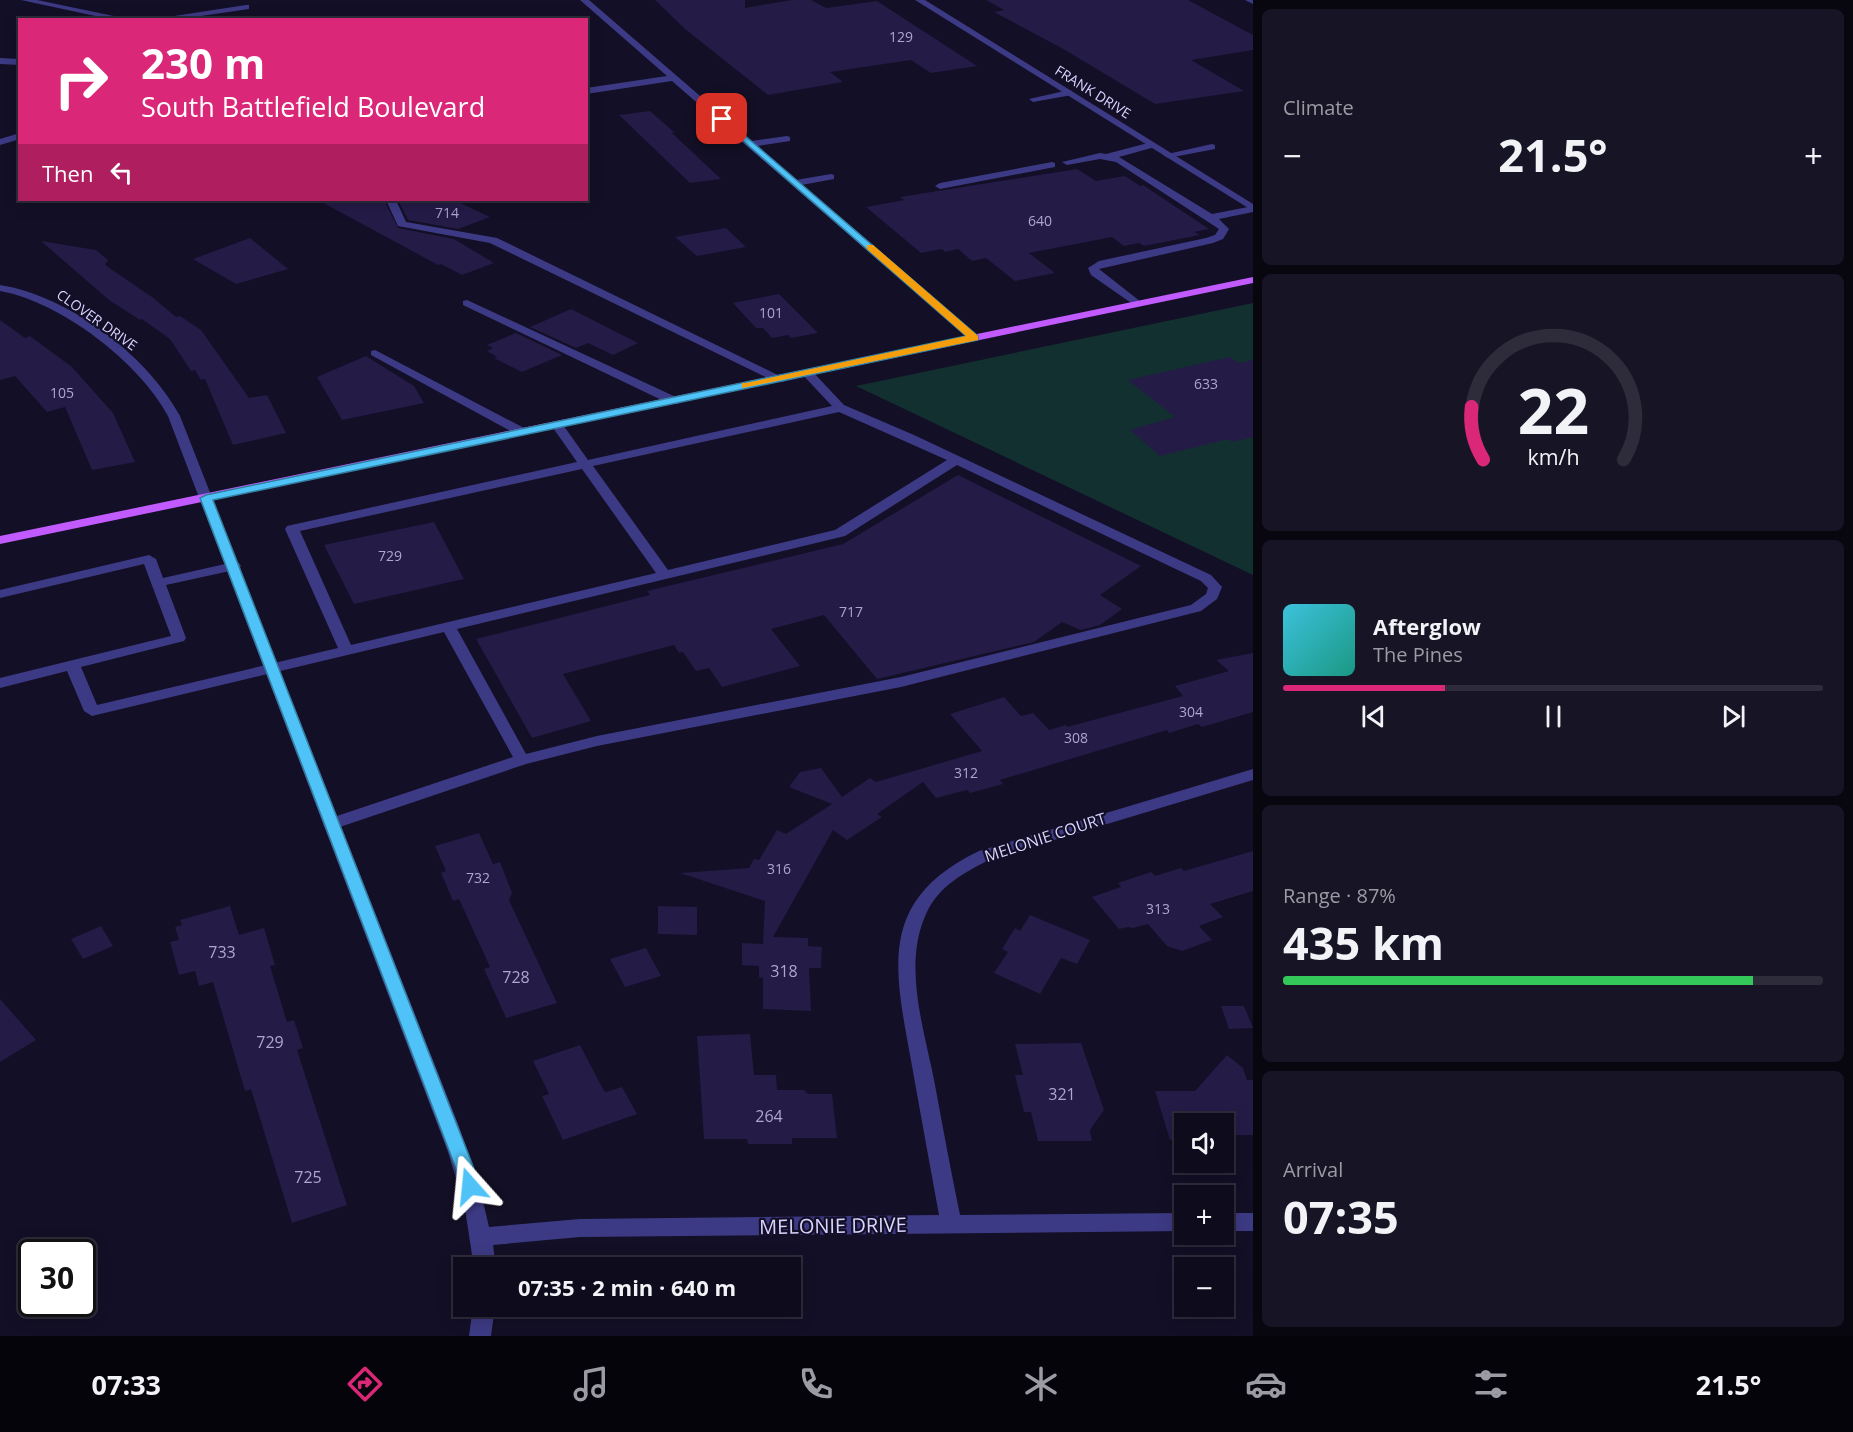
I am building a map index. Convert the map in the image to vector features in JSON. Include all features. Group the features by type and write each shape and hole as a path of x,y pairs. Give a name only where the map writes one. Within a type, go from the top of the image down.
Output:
{"main road":[{"path":"0,540 1253,280"}],"street":[{"path":"25,0 119,18"},
{"path":"584,0 974,338"},
{"name":"FRANK DRIVE","path":"919,0 1253,209"},
{"path":"166,18 246,7"},
{"path":"0,61 18,62"},
{"path":"588,91 674,78"},
{"path":"1033,99 1070,93"},
{"path":"0,142 18,137"},
{"path":"751,144 787,139"},
{"path":"1067,162 1108,157 1152,145"},
{"path":"1168,155 1212,147"},
{"path":"1108,157 1119,160 1211,217 1224,229 1219,237 1099,264 1093,268 1095,273 1137,304"},
{"path":"940,186 1052,165"},
{"path":"796,183 831,177"},
{"path":"391,201 402,224 493,240 780,379"},
{"path":"1211,217 1253,209"},
{"name":"CLOVER DRIVE","path":"0,288 10,288 40,298 101,338 146,376 158,389 172,414 234,566 464,1166 482,1237 484,1257"},
{"path":"467,303 674,401"},
{"path":"375,353 522,432"},
{"path":"331,824 522,760 597,741 902,682 1196,608 1212,596 1215,587 1206,578 840,408 807,373"},
{"path":"346,650 292,529 840,408"},
{"path":"557,425 665,575"},
{"path":"72,665 92,711 840,533 956,460"},
{"path":"0,594 149,559 179,638 0,683"},
{"path":"158,583 234,566"},
{"path":"448,627 522,760"},
{"name":"MELONIE COURT","path":"951,1224 908,987 906,953 910,930 921,907 949,875 985,855 1253,774"},
{"name":"MELONIE DRIVE","path":"482,1237 580,1228 1174,1222"},
{"path":"1234,1222 1253,1222"},
{"path":"480,1336 483,1317"}],"green space":[{"path":"1253,303 1253,575 856,386"}],"building":[{"path":"655,0 745,0 745,8 792,0 811,0 826,8 877,1 977,66 931,73 911,60 830,72 843,82 768,95 685,29"},
{"path":"986,0 1188,0 1253,35 1253,50 1191,60 1244,91 1155,104 1065,50 994,12 1004,10"},
{"path":"650,111 721,179 690,183 619,115"},
{"path":"1077,169 1096,181 1125,176 1140,186 1143,185 1209,229 1194,232 1200,235 1144,246 1139,243 1124,246 1112,237 1029,253 1055,273 1015,281 986,258 972,261 958,249 921,253 866,207 904,200 900,197"},
{"path":"320,201 384,201 398,228 454,239 494,263 462,275 441,264 438,265"},
{"path":"398,201 456,201 490,217 458,229 408,220"},
{"path":"726,228 746,247 697,256 675,237"},
{"path":"250,238 288,269 236,284 193,259"},
{"path":"41,241 96,250 108,260 105,265 152,297 176,317 180,316 201,330 249,398 267,395 286,433 233,445 205,379 201,380 195,370 191,371 170,339 109,300"},
{"path":"779,294 818,333 791,338 788,335 772,338 763,328 756,328 733,303"},
{"path":"571,309 638,343 613,355 588,343 576,348 530,327"},
{"path":"0,320 25,338 30,336 72,367 113,413 135,462 92,470 65,407 47,412 15,376 0,380"},
{"path":"516,333 562,355 522,372 494,358 497,357 487,351 493,348 487,345"},
{"path":"366,356 414,386 424,403 342,420 317,377"},
{"path":"1230,357 1239,363 1253,360 1253,437 1232,442 1228,439 1160,456 1130,430 1175,417 1128,380"},
{"path":"958,475 1141,566 1100,595 1122,609 1100,625 1081,630 1062,622 1034,642 877,679 824,615 771,629 800,666 722,687 709,668 696,671 683,652 679,653 674,645 563,674 591,721 532,738 476,639 650,595 647,591 843,544"},
{"path":"434,522 464,579 354,604 324,545"},
{"path":"1253,653 1253,712 1202,727 1198,724 1169,733 1167,730 1000,780 1003,784 970,793 967,790 936,798 923,782 877,814 882,817 847,840 833,830 773,937 808,938 808,946 822,947 821,968 809,968 811,1011 763,1009 763,978 759,977 759,966 742,965 742,943 763,944 765,901 680,873 749,868 754,859 759,860 777,830 786,834 832,804 789,787 800,772 821,768 842,797 870,778 876,782 982,751 950,714 1004,697 1021,716 1033,713 1049,730 1066,725 1067,727 1183,696 1175,686 1229,671 1216,660"},
{"path":"479,833 493,864 500,862 512,893 509,900 557,1003 506,1018 484,969 490,967 459,899 453,901 441,873 446,871 435,846"},
{"path":"1253,851 1253,891 1210,904 1223,917 1199,926 1212,940 1182,951 1167,946 1148,924 1119,929 1092,897 1121,887 1118,883 1151,872 1155,876 1181,868 1184,871"},
{"path":"230,906 239,935 264,928 275,965 270,966 287,1022 294,1020 303,1048 297,1050 347,1205 292,1223 251,1089 245,1091 213,982 199,986 195,971 179,975 170,942 179,940 175,927 182,925 180,920"},
{"path":"658,906 697,907 697,935 658,934"},
{"path":"1030,915 1090,940 1077,964 1061,958 1040,994 994,973 1008,952 1002,949 1015,928 1020,931"},
{"path":"101,926 113,946 83,959 71,939"},
{"path":"646,948 661,976 625,987 610,959"},
{"path":"0,999 36,1040 0,1062"},
{"path":"1221,1006 1244,1006 1253,1028 1229,1029"},
{"path":"750,1034 754,1075 776,1075 777,1090 804,1090 808,1094 832,1094 837,1138 792,1138 792,1144 748,1144 747,1139 704,1139 697,1036"},
{"path":"1081,1043 1104,1110 1090,1130 1092,1141 1038,1141 1031,1112 1024,1112 1015,1075 1023,1075 1015,1044"},
{"path":"580,1045 604,1091 622,1087 637,1114 563,1140 542,1096 549,1094 533,1061"},
{"path":"1227,1055 1243,1068 1247,1080 1253,1080 1253,1135 1234,1135 1234,1113 1174,1113 1174,1140 1170,1140 1155,1091 1195,1091"}],"slow traffic":[{"path":"746,386 974,338 870,247"}],"route":[{"path":"470,1186 206,498 974,338 722,119"}]}
